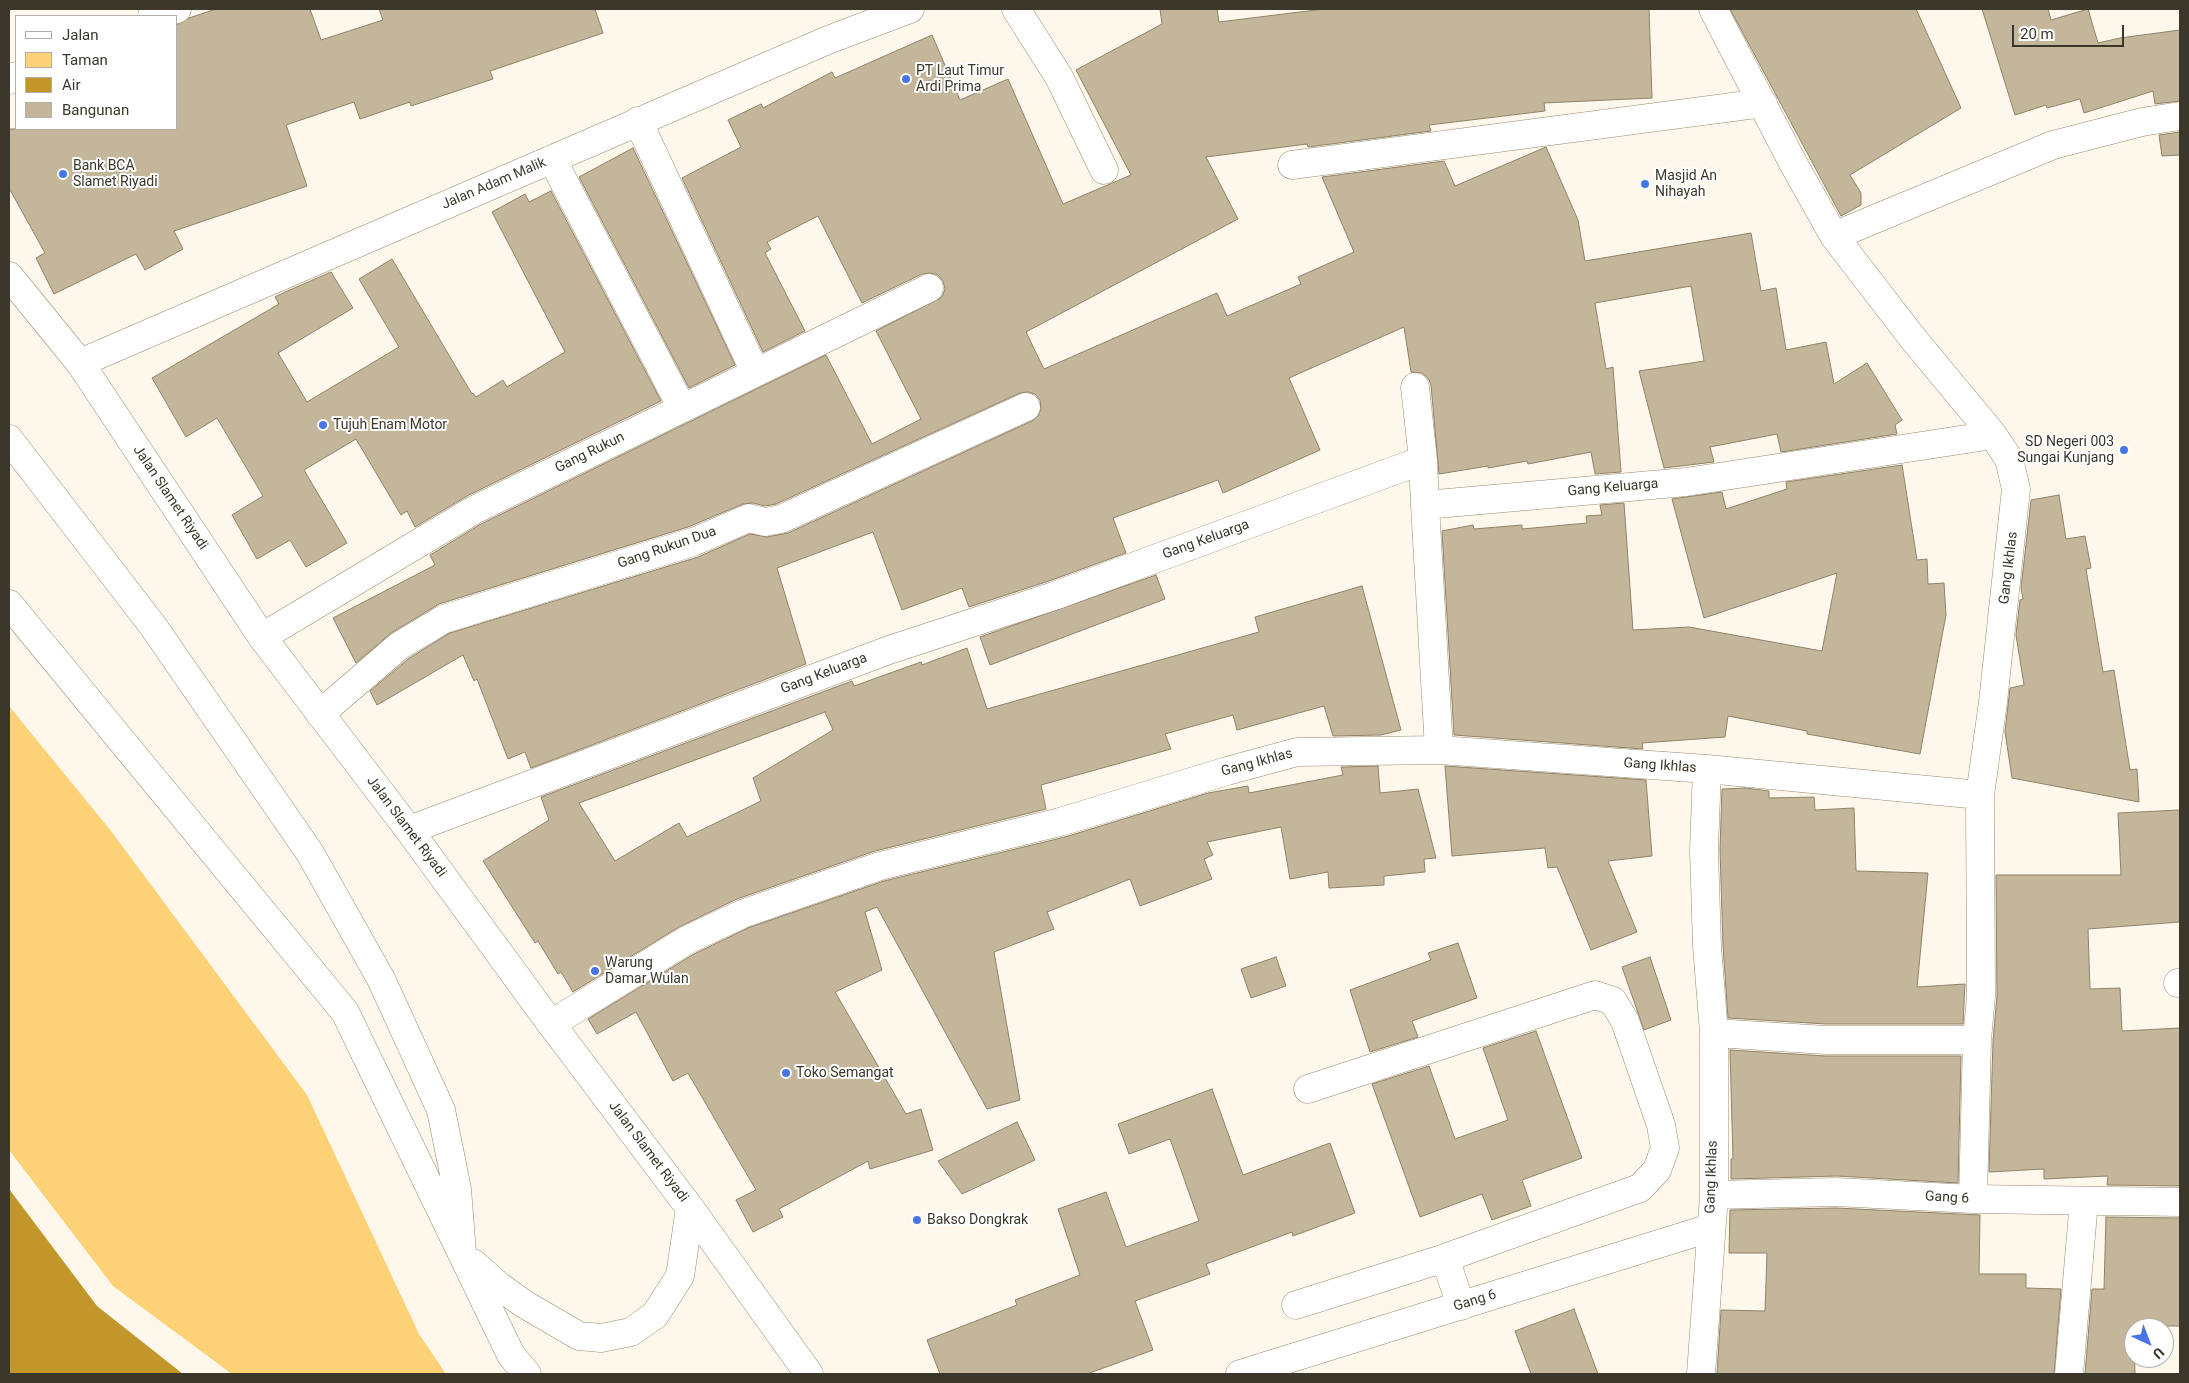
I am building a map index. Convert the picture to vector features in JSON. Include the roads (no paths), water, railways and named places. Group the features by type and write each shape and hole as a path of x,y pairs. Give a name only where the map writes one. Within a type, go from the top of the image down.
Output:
{"main road":[{"path":"156,15 177,9"},
{"name":"Jalan Adam Malik","path":"80,363 638,121 828,40 910,9"},
{"path":"1016,9 1059,77 1104,170"},
{"name":"Gang Ikhlas","path":"1713,9 1793,163 1834,236 1911,336 1993,435 2009,459 2016,489 1993,702 1980,795 1981,996 1977,1040 1973,1199"},
{"path":"1292,166 1763,103"},
{"path":"1834,236 2053,145 2142,122 2180,116"},
{"path":"638,121 755,372"},
{"path":"552,159 682,408"},
{"name":"Jalan Slamet Riyadi","path":"9,276 80,363 262,637 409,830 551,1024 690,1208 809,1374"},
{"name":"Gang Rukun","path":"262,637 474,510 929,288"},
{"path":"1415,387 1423,460 1439,750"},
{"name":"Gang Rukun Dua","path":"320,714 399,646 444,619 693,542 749,518 765,522 781,519 1026,407"},
{"name":"Gang Keluarga","path":"1425,505 1686,482 1993,435"},
{"path":"9,439 153,626 310,853 381,979 441,1110 457,1189 462,1253 499,1286 551,1322 579,1336 609,1336 631,1332 655,1315 680,1276 690,1208"},
{"name":"Gang Keluarga","path":"409,830 880,654 1054,596 1423,460"},
{"path":"9,604 345,1012 511,1355 527,1374"},
{"name":"Gang Ikhlas","path":"551,1024 688,940 742,914 880,866 1060,822 1227,771 1297,752 1439,750 1707,769 1980,795"},
{"name":"Gang Ikhlas","path":"1701,1374 1710,1228 1714,1195 1714,1033 1707,946 1704,850 1707,769"},
{"path":"1296,1305 1445,1258 1640,1188 1657,1170 1665,1148 1661,1124 1625,1021 1613,1001 1595,995 1308,1089"},
{"path":"1714,1033 1826,1040 1977,1040"},
{"name":"Gang 6","path":"1714,1195 1836,1192 1973,1199 2180,1202"},
{"path":"2069,1374 2084,1201"},
{"name":"Gang 6","path":"1240,1374 1710,1228"},
{"path":"1445,1258 1461,1306"}],"water":[{"path":"9,1189 97,1306 183,1374 9,1374"}],"place":[{"name":"PT Laut Timur Ardi Prima","path":"906,79"},
{"name":"Bank BCA Slamet Riyadi","path":"63,174"},
{"name":"Masjid An Nihayah","path":"1645,184"},
{"name":"Tujuh Enam Motor","path":"323,425"},
{"name":"SD Negeri 003 Sungai Kunjang","path":"2124,450"},
{"name":"Warung Damar Wulan","path":"595,971"},
{"name":"Toko Semangat","path":"786,1073"},
{"name":"Bakso Dongkrak","path":"917,1220"}]}
